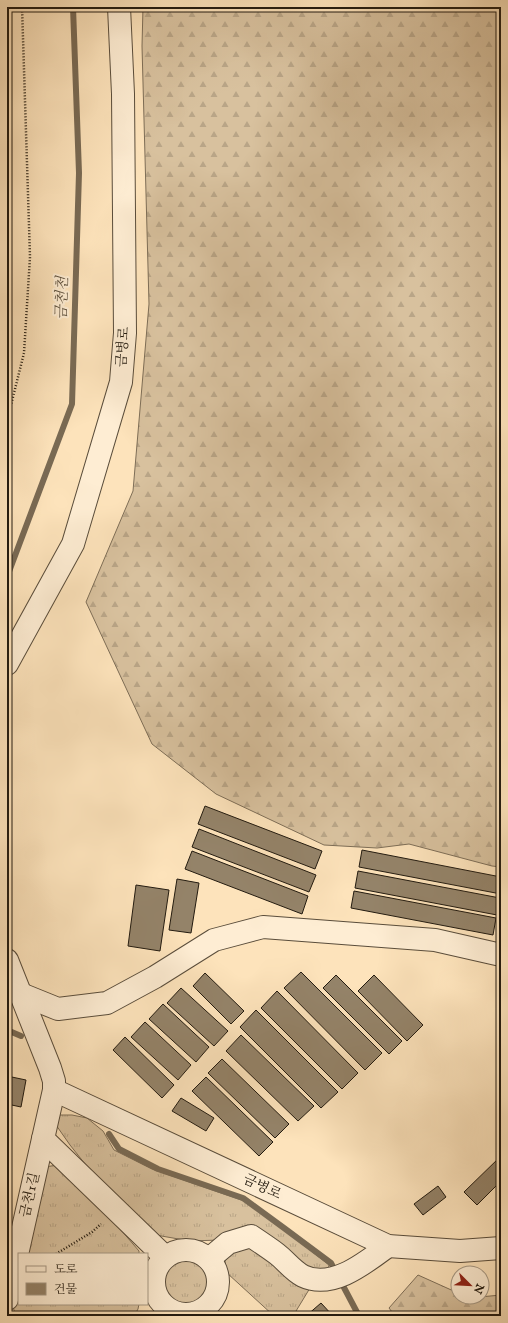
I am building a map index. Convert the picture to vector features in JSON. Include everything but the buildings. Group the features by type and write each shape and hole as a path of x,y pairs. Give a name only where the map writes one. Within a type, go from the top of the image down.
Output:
{"street":[{"name":"금병로","path":"7,664 73,544 121,382 125,333 123,94 119,7"},
{"path":"21,994 58,1009 107,1003 154,977 214,940 263,927 435,940 501,955"},
{"path":"7,960 36,1029 54,1081 54,1090"},
{"name":"금병로","path":"54,1090 388,1246 460,1251 501,1248"},
{"name":"금천1길","path":"7,1299 54,1090"},
{"path":"43,1139 165,1258"},
{"path":"209,1259 228,1243 252,1236 277,1254 302,1276 319,1280 337,1276 374,1256 388,1246"},
{"path":"187,1250 201,1253 209,1259 215,1267 218,1278 218,1288 214,1298 212,1311 187,1315 164,1312 155,1293 154,1284 155,1274 159,1265 173,1252 187,1250"}],"path":[{"path":"7,421 24,353 30,257 22,7"},
{"path":"58,1253 92,1232 115,1209"}],"green space":[{"path":"143,7 501,7 501,867 492,866 409,844 377,848 324,845 216,794 152,744 86,602 133,491 149,304 142,46"},
{"path":"58,1115 72,1115 87,1118 103,1131 114,1150 152,1169 244,1201 329,1265 328,1269 313,1274 280,1250 220,1240 190,1241 150,1234 93,1174 70,1145 56,1125"},
{"path":"57,1165 121,1230 139,1251 139,1253 24,1253 45,1167"},
{"path":"248,1244 310,1288 293,1316 274,1316 227,1273 225,1261 233,1250"},
{"path":"186,1258 196,1260 204,1265 209,1273 211,1283 209,1293 204,1301 196,1306 186,1308 176,1306 168,1301 163,1293 161,1283 163,1273 168,1265 176,1260"},
{"path":"418,1275 450,1289 450,1305 490,1305 490,1296 501,1295 501,1316 395,1316 389,1308"},
{"path":"18,1283 18,1305 139,1305 134,1316 16,1316 13,1307"}],"waterway":[{"name":"금천천","path":"7,577 72,404 79,173 73,7"},
{"path":"7,1030 21,1036"},
{"path":"109,1134 119,1149 158,1169 243,1198 331,1263 359,1316"}]}
